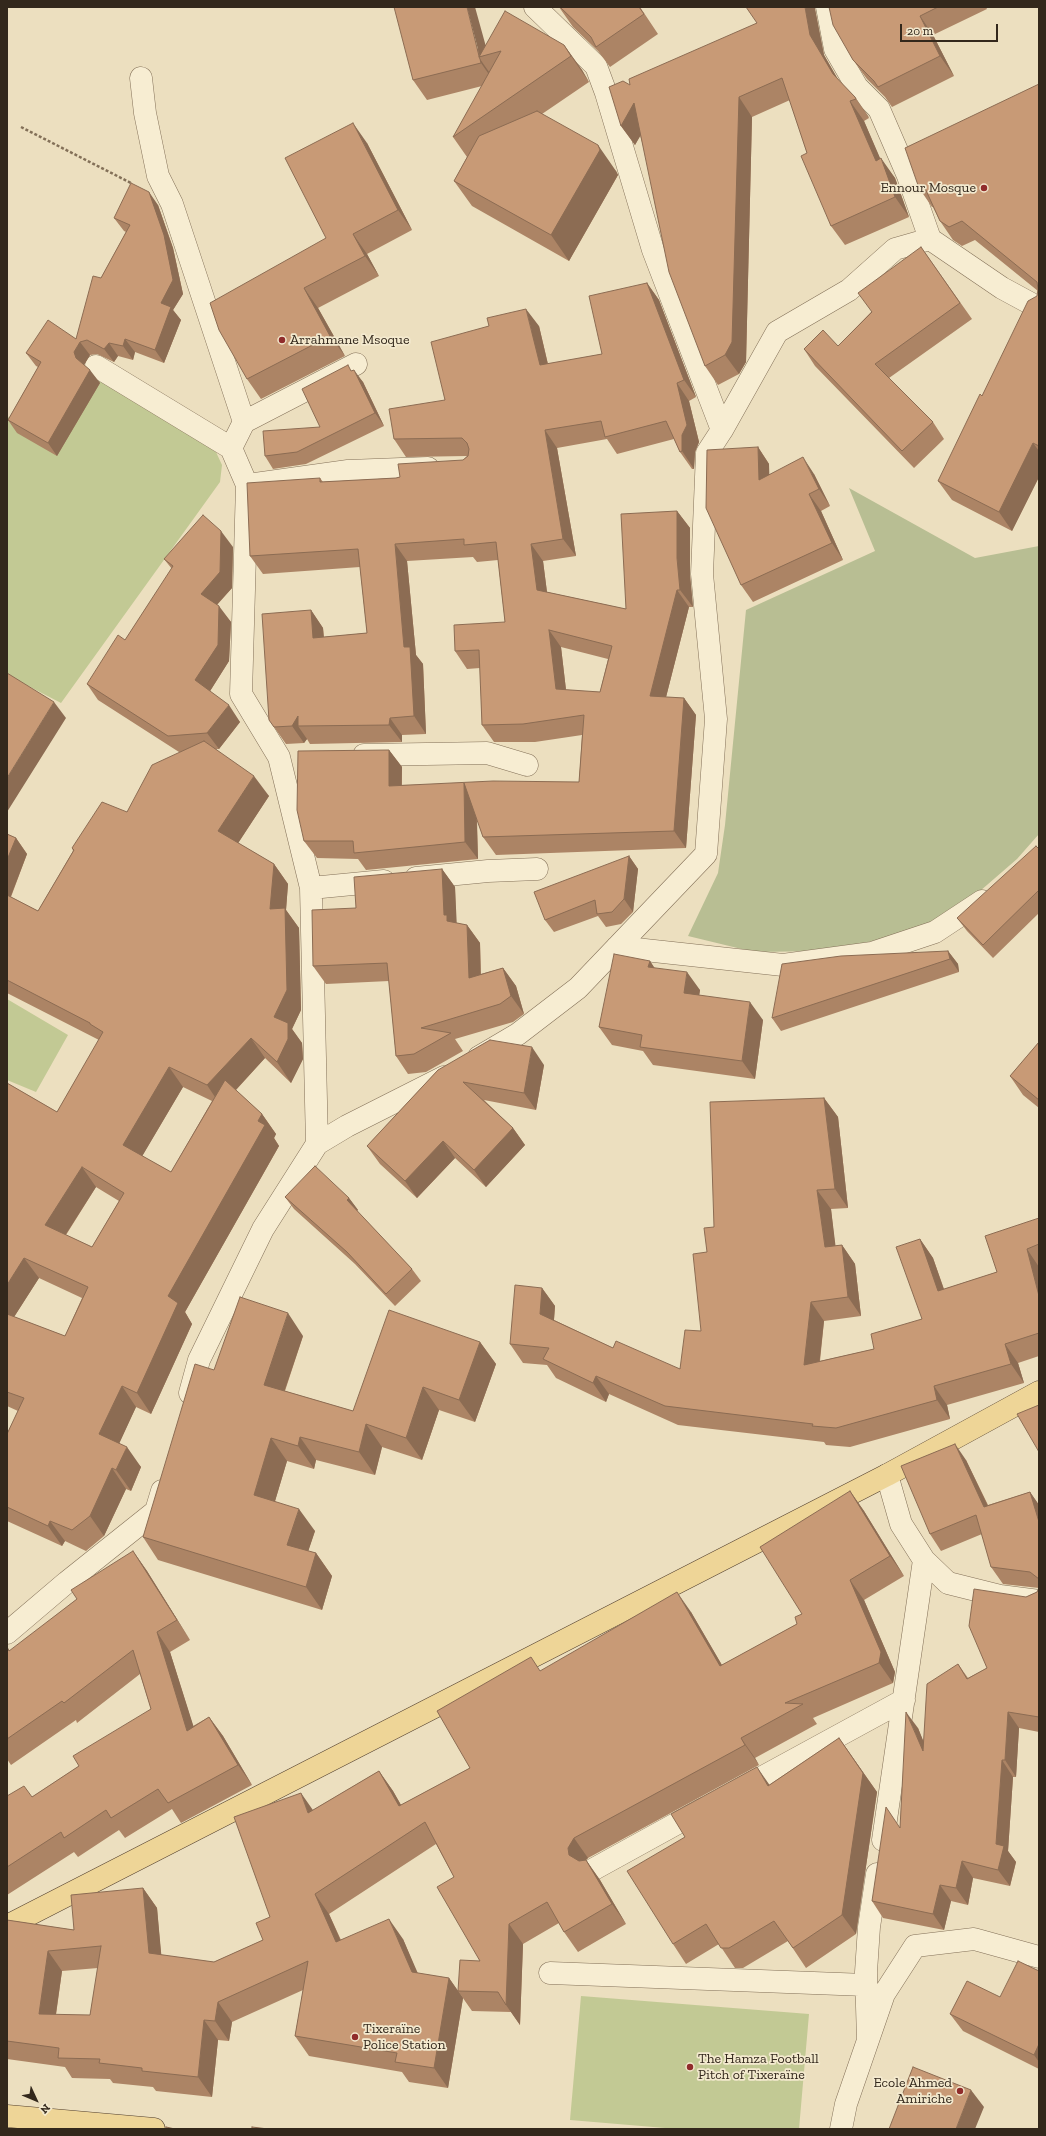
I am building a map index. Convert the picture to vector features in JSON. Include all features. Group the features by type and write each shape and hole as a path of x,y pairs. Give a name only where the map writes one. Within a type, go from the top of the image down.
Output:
{"main road":[{"path":"7,1926 887,1475 1039,1392"},
{"path":"7,2116 154,2129"}],"street":[{"path":"535,7 596,66 608,100 653,250 722,430"},
{"path":"827,7 835,49 857,87 879,109 908,176 930,239 1002,288 1039,308"},
{"path":"141,78 145,113 158,176 172,204 244,422"},
{"path":"184,1413 199,1360 263,1229 317,1144 347,1126 420,1090 518,1034 578,988 706,854 716,719 702,574 707,452 722,430 777,332 849,290 895,249 930,239"},
{"path":"231,448 244,422 356,364"},
{"path":"96,366 231,448 247,485 241,694 279,757 310,888 317,1144"},
{"path":"247,485 348,470 446,468"},
{"path":"340,756 487,753 527,765"},
{"path":"279,757 302,756"},
{"path":"310,888 488,871 537,869"},
{"path":"617,947 783,965 872,953 935,932 985,899 996,889"},
{"path":"7,1633 67,1582 156,1511 167,1473"},
{"path":"887,1475 901,1524 924,1560 948,1583 1000,1596 1039,1601"},
{"path":"868,2040 866,1985 869,1927 924,1560"},
{"path":"594,1869 904,1700"},
{"path":"841,2129 846,2104 884,1994 915,1946 974,1939 1039,1957"},
{"path":"550,1973 866,1985"}],"path":[{"path":"21,127 172,204"}],"green space":[{"path":"96,372 216,452 222,465 220,482 61,703 7,675 7,416 55,451"},
{"path":"849,488 975,558 1039,546 1039,834 1017,859 965,904 907,934 824,951 754,952 688,936 718,873 725,825 746,610 875,551"},
{"path":"7,999 68,1035 36,1092 7,1080"},
{"name":"The Hamza Football Pitch of Tixeraïne","path":"581,1996 809,2014 799,2129 677,2129 570,2120"}],"building":[{"path":"394,7 467,7 481,63 413,80"},
{"path":"560,7 639,7 644,14 596,47 591,37"},
{"path":"746,7 805,7 810,35 833,74 855,97 856,99 850,101 876,161 881,158 895,197 831,226 801,156 807,153 782,78 739,97 732,342 725,355 705,366 669,272 634,103 621,126 609,87 623,81 630,85 629,79 757,23"},
{"path":"829,7 938,7 920,16 940,56 878,87 853,60 833,25"},
{"path":"505,11 564,45 571,56 453,137 501,51 479,57"},
{"path":"1039,84 1039,446 1033,443 999,512 938,481 980,394 982,396 1028,301 1037,296 1037,282 962,221 949,227 940,221 924,186 919,188 905,148"},
{"path":"537,111 598,145 600,150 551,235 454,181 479,136"},
{"path":"353,123 398,210 353,234 365,256 304,288 330,336 247,379 219,330 210,303 326,238 285,158"},
{"path":"131,183 149,192 164,235 173,280 161,303 171,307 155,350 125,339 123,346 109,343 104,349 87,340 80,342 74,352 76,358 90,370 48,443 8,420 41,362 26,353 48,320 76,339 93,276 101,278 130,225 114,218"},
{"path":"921,247 960,303 875,364 933,422 902,451 804,349 823,330 838,346 872,312 858,293"},
{"path":"647,283 684,380 677,383 687,425 682,435 682,451 680,452 666,421 605,437 601,421 545,430 563,539 531,544 537,590 626,609 621,514 677,511 677,558 680,590 677,590 650,696 684,698 674,831 483,837 464,783 465,842 354,853 353,841 304,841 297,810 298,751 389,750 389,786 493,781 579,782 584,715 523,724 482,725 479,650 455,651 454,625 505,622 496,542 464,545 464,539 395,544 404,647 410,647 414,716 390,718 389,725 298,726 298,716 292,726 274,727 269,720 262,614 311,610 313,638 367,633 358,549 250,556 247,483 320,478 320,482 396,478 400,477 398,464 463,460 468,456 469,449 467,443 462,438 394,439 389,409 445,400 431,342 489,326 487,318 526,309 540,365 602,354 589,296","holes":["549,630 612,646 600,692 556,689"]},
{"path":"348,365 351,371 354,370 375,413 297,452 265,456 263,431 320,427 302,389"},
{"path":"758,447 759,480 803,457 819,489 809,494 832,543 741,585 706,508 707,450"},
{"path":"203,515 221,531 220,572 201,594 219,606 218,645 195,680 229,705 207,733 168,736 87,684 118,635 125,640 173,566 164,559"},
{"path":"7,673 54,702 7,778"},
{"path":"204,741 254,776 218,831 274,864 270,909 285,908 287,990 274,1017 288,1023 288,1039 277,1062 251,1038 207,1085 169,1067 123,1145 171,1172 225,1080 262,1114 258,1121 265,1125 168,1296 178,1303 137,1393 122,1386 99,1434 127,1447 116,1470 112,1468 90,1516 72,1530 50,1521 48,1526 7,1507 7,1434 24,1398 7,1392 7,1314 65,1336 88,1287 24,1258 7,1285 7,1083 57,1112 103,1032 90,1023 7,980 7,895 38,911 74,850 72,848 102,802 127,812 152,765","holes":["82,1167 124,1193 92,1247 45,1225"]},
{"path":"7,834 16,838 7,860"},
{"path":"1036,846 1039,849 1039,890 983,945 957,918"},
{"path":"629,856 624,899 612,912 597,914 595,900 545,920 534,892"},
{"path":"442,869 444,915 447,915 447,921 467,925 469,978 503,968 511,996 500,1004 421,1028 451,1033 414,1054 396,1056 387,963 313,966 312,910 356,908 354,877"},
{"path":"948,951 950,959 772,1018 782,964 841,956"},
{"path":"614,954 650,961 648,967 687,972 684,993 750,1002 742,1061 640,1047 642,1035 599,1027"},
{"path":"490,1040 532,1047 524,1093 463,1082 513,1128 474,1170 443,1141 405,1181 367,1146 438,1070"},
{"path":"1039,1042 1039,1100 1010,1076"},
{"path":"824,1098 835,1189 817,1190 825,1247 842,1245 848,1297 811,1302 804,1365 874,1349 871,1334 922,1319 896,1247 920,1239 938,1291 997,1272 985,1236 1039,1218 1039,1244 1027,1249 1039,1296 1039,1333 1005,1344 1011,1364 934,1386 937,1400 836,1428 665,1406 596,1376 593,1383 543,1359 549,1348 510,1344 515,1285 542,1288 540,1314 613,1348 616,1341 680,1369 685,1330 701,1331 693,1254 707,1252 704,1228 714,1227 710,1102"},
{"path":"315,1166 349,1198 347,1200 412,1269 386,1294 347,1252 285,1197"},
{"path":"240,1297 288,1313 264,1385 353,1411 389,1310 480,1342 459,1400 423,1387 406,1438 366,1424 359,1452 300,1437 298,1446 271,1438 254,1495 299,1509 287,1545 316,1553 306,1587 143,1537 195,1364 214,1370"},
{"path":"1039,1405 1039,1452 1017,1414"},
{"path":"955,1444 984,1507 1030,1492 1039,1522 1039,1579 1030,1572 991,1567 976,1515 930,1534 901,1466"},
{"path":"850,1491 890,1556 850,1580 881,1652 879,1663 785,1703 803,1704 741,1738 745,1745 574,1838 568,1848 569,1855 579,1861 586,1860 612,1904 564,1932 547,1902 509,1924 506,2005 498,1992 458,1991 460,1960 480,1961 437,1887 454,1877 425,1822 315,1894 336,1942 389,1919 412,1972 449,1978 434,2068 395,2062 397,2053 295,2036 308,1961 218,2002 215,2021 204,2020 198,2077 142,2071 142,2068 99,2063 100,2059 58,2058 59,2048 7,2041 7,1920 74,1930 71,1895 143,1888 149,1953 214,1962 263,1940 256,1923 270,1917 234,1817 301,1793 308,1813 379,1771 399,1806 470,1768 437,1711 531,1657 540,1671 677,1592 720,1666 797,1624 795,1617 802,1614 760,1547","holes":["101,1946 90,2015 39,2014 48,1951"]},
{"path":"133,1551 177,1620 157,1632 187,1731 209,1717 238,1765 168,1803 158,1789 111,1818 106,1810 64,1838 61,1832 7,1867 7,1796 24,1786 32,1797 79,1766 73,1756 151,1709 133,1650 64,1703 62,1701 7,1739 7,1647 9,1651 77,1599 71,1590"},
{"path":"1039,1588 1039,1717 1008,1712 1005,1760 1002,1760 996,1844 1004,1846 998,1870 962,1861 956,1888 940,1885 933,1914 872,1901 886,1807 900,1828 906,1712 923,1751 927,1684 958,1664 967,1679 987,1668 969,1626 974,1589 1026,1597 1037,1592"},
{"path":"839,1738 863,1773 842,1915 793,1948 774,1921 729,1948 721,1948 706,1924 673,1944 627,1871 685,1837 671,1814 757,1767 768,1786"},
{"path":"1018,1961 1039,1971 1039,2044 1034,2055 950,2014 967,1981 1000,1997"},
{"path":"913,2067 971,2090 956,2129 889,2129"},
{"path":"252,2127 268,2129 252,2129"}],"place":[{"name":"Ennour Mosque","path":"984,188"},
{"name":"Arrahmane Msoque","path":"282,340"},
{"name":"Tixeraïne Police Station","path":"355,2037"},
{"name":"The Hamza Football Pitch of Tixeraïne","path":"690,2067"},
{"name":"Ecole Ahmed Amiriche","path":"960,2091"}]}
